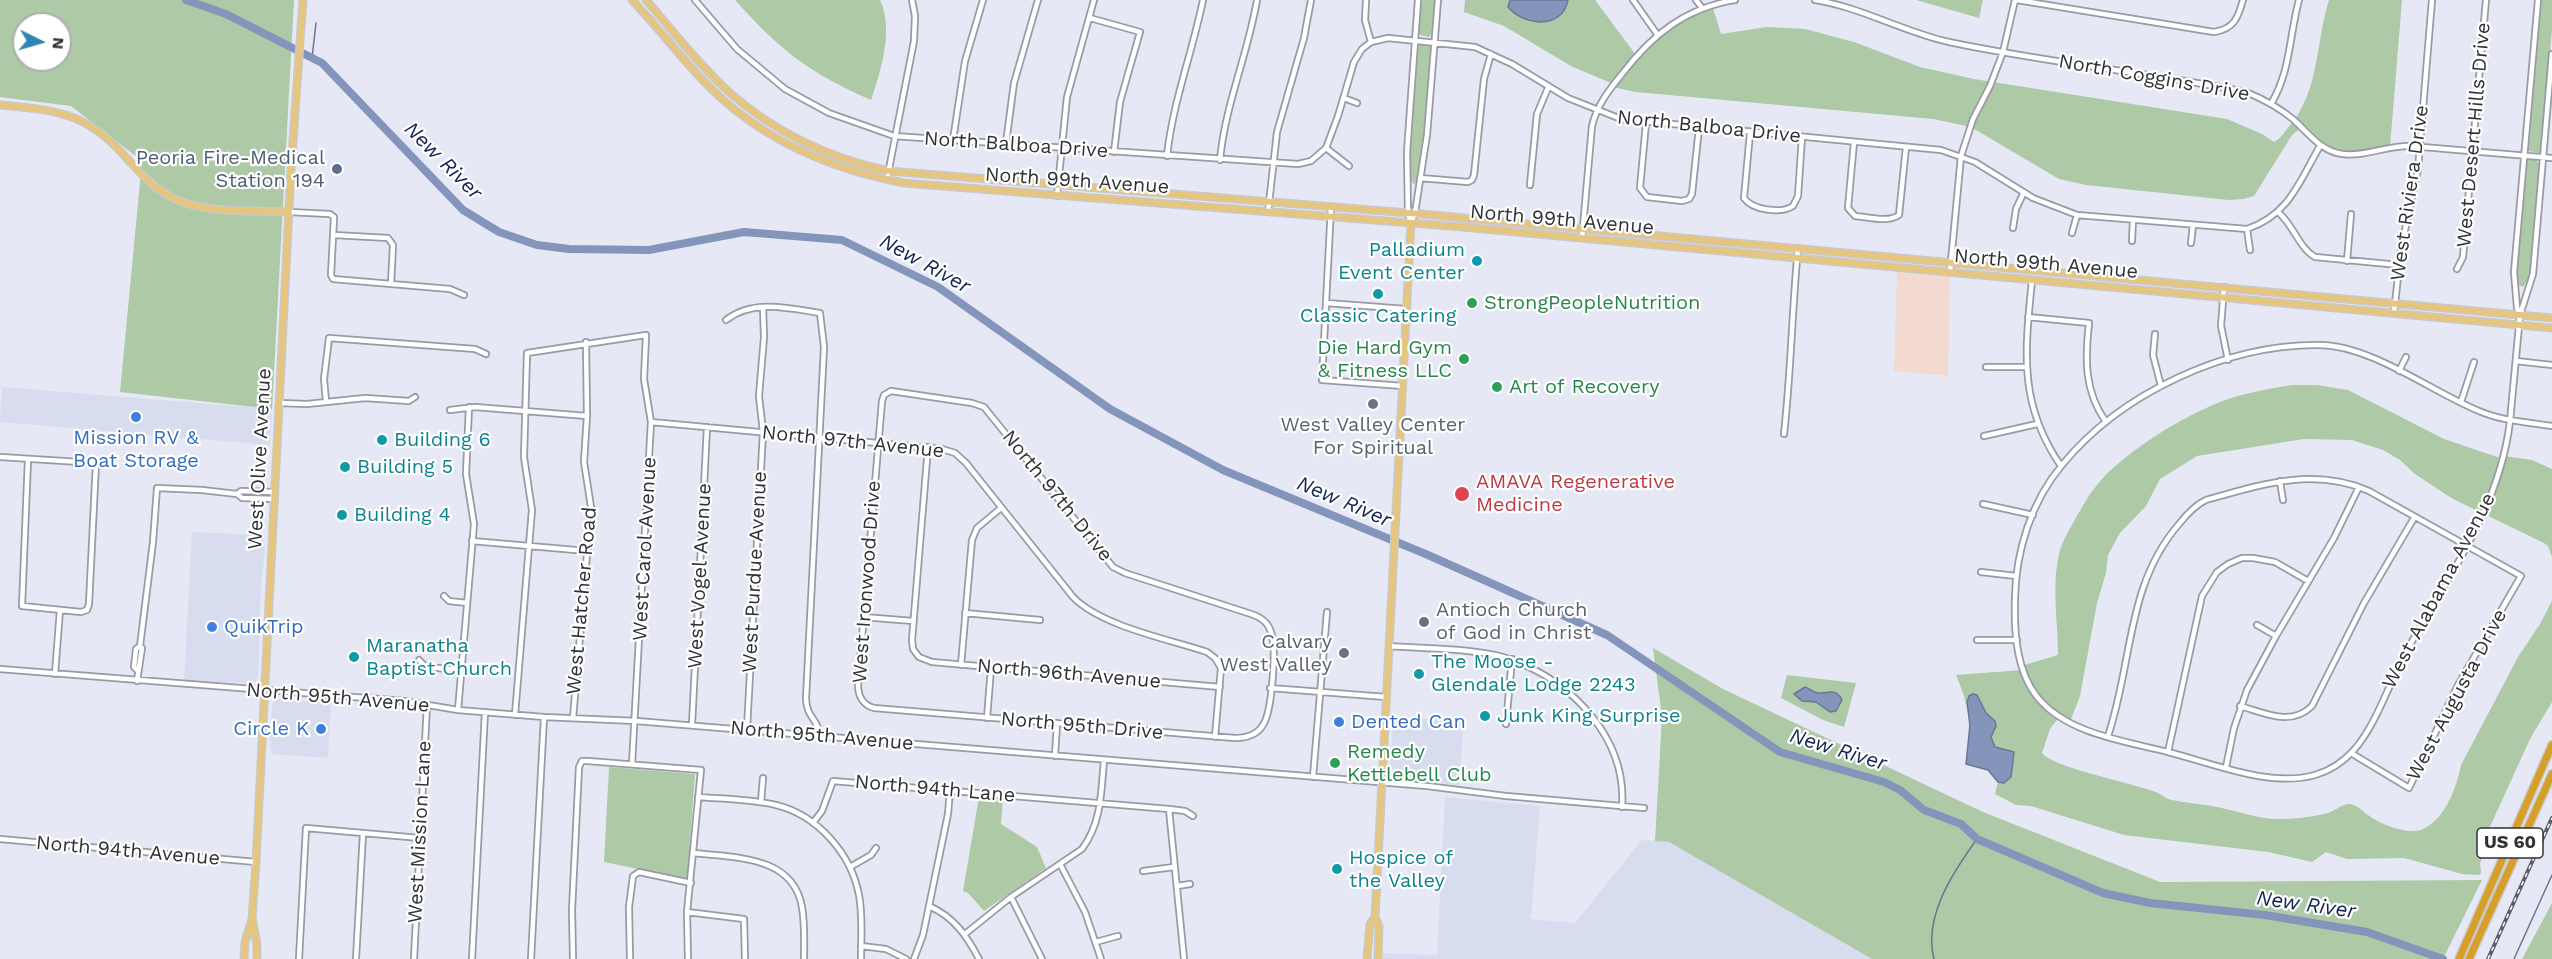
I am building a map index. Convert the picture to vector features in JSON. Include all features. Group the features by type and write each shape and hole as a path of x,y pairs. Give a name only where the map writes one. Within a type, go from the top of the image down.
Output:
{"highway":[{"name":"US 60","path":"2459,959 2552,745"},
{"path":"2543,764 2552,768"},
{"name":"US 60","path":"2469,959 2552,774"}],"main road":[{"name":"West Olive Avenue","path":"244,959 245,942 252,919 256,862 289,212 303,0"},
{"name":"North 99th Avenue","path":"632,0 706,84 729,105 784,143 828,164 887,180 924,185 1582,238 2552,327"},
{"name":"North 99th Avenue","path":"646,0 714,77 747,106 792,136 843,159 888,171 1513,222 2552,318"},
{"path":"706,84 714,77"},
{"path":"0,105 52,110 80,119 109,140 146,179 178,200 210,208 289,212"},
{"path":"1147,202 1148,193"},
{"path":"1512,232 1513,222"},
{"path":"1378,959 1379,926 1375,917 1411,223"},
{"path":"1858,253 1858,264"},
{"path":"1991,276 1992,266"},
{"path":"1367,959 1370,924 1375,917"},
{"name":"West Olive Avenue","path":"252,919 257,945 256,959"}],"street":[{"name":"North Balboa Drive","path":"695,0 737,49 785,90 828,113 894,136 1273,164 1303,163 1318,156 1326,148"},
{"path":"887,180 914,41 915,16 912,0"},
{"path":"953,140 964,61 983,0"},
{"path":"1006,143 1014,82 1022,48 1038,0"},
{"path":"1057,196 1067,97 1094,0"},
{"path":"1167,156 1174,104 1186,68 1203,0"},
{"path":"1220,160 1226,116 1245,57 1257,0"},
{"path":"1268,212 1277,132 1304,38 1311,0"},
{"path":"1349,165 1326,148 1354,62 1362,49 1371,42 1365,20 1366,0"},
{"path":"1411,223 1407,146 1418,0"},
{"path":"1411,213 1427,135 1438,0"},
{"path":"1633,0 1657,34"},
{"path":"1696,0 1702,8"},
{"path":"1582,238 1591,132 1596,111 1619,77 1657,34 1677,20 1702,8 1735,0"},
{"name":"North Coggins Drive","path":"1815,0 1845,6 1933,38 2003,52 2246,92 2271,104 2293,119 2320,146 2338,154 2354,155 2390,147 2420,147 2552,158"},
{"path":"1950,272 1961,156 1973,119 2003,52 2016,0 2214,32 2228,28 2237,19 2243,0"},
{"path":"2071,8 2072,0"},
{"path":"2271,104 2287,71 2292,26 2299,0"},
{"name":"West Riviera Drive","path":"2394,313 2399,265 2420,147 2432,0"},
{"name":"West Desert Hills Drive","path":"2457,269 2463,257 2486,0"},
{"name":"West Alabama Avenue","path":"2520,315 2517,308 2514,272 2538,0"},
{"path":"1090,18 1140,32 1120,102 1114,152"},
{"path":"2228,28 2234,34"},
{"name":"North Balboa Drive","path":"1371,42 1388,38 1466,45 1512,64 1548,88 1596,111 1621,119 1941,150 1961,156 2042,202 2077,215 2247,229 2279,213"},
{"path":"1420,178 1467,182 1472,180 1484,79 1491,54"},
{"name":"West Alabama Avenue","path":"2351,753 2368,730 2406,652 2467,547 2494,488 2506,446 2510,421 2520,315 2533,274 2552,54"},
{"path":"1530,185 1537,114 1548,88"},
{"path":"1344,98 1358,103"},
{"path":"1646,123 1640,188 1647,196 1686,201 1692,194 1699,128"},
{"path":"1750,133 1744,198 1756,207 1772,209 1791,208 1796,201 1802,137"},
{"path":"1854,142 1848,208 1855,216 1872,218 1891,219 1899,215 1906,147"},
{"path":"2320,146 2279,213 2295,231 2308,253 2316,257 2399,265"},
{"path":"2013,228 2016,209 2024,192"},
{"path":"1332,207 1323,380 1402,386"},
{"path":"289,212 330,214 334,217 331,275 333,279 450,289 464,295"},
{"path":"2347,261 2351,214"},
{"path":"2072,233 2077,215"},
{"path":"2132,241 2133,220"},
{"path":"2191,243 2193,225"},
{"path":"2247,229 2250,250"},
{"path":"334,235 391,240 393,245 391,284"},
{"path":"1784,434 1791,369 1792,313 1798,248"},
{"path":"2032,280 2026,367 2029,390 2037,424 2061,466"},
{"path":"2224,287 2221,326 2228,360"},
{"path":"1326,303 1406,309"},
{"path":"726,320 736,312 763,307 784,307 820,313 824,338 806,698 806,709 817,725 819,735"},
{"name":"West Purdue Avenue","path":"747,729 763,432 759,396 764,337 763,307"},
{"path":"2028,317 2089,323 2086,353 2087,378 2098,410 2106,422"},
{"name":"West Carol Avenue","path":"586,342 646,334 644,379 651,422 632,764"},
{"path":"2155,334 2153,355 2161,386"},
{"path":"326,401 324,379 329,338 474,349 486,354"},
{"path":"515,715 532,506 524,457 527,353 586,342"},
{"name":"West Hatcher Road","path":"573,718 591,502 584,462 587,417 586,342"},
{"path":"2351,753 2325,771 2303,777 2267,777 2108,736 2059,717 2040,701 2025,677 2017,640 2016,576 2024,537 2033,515 2061,466 2106,422 2161,386 2189,373 2228,360 2283,348 2325,345 2354,350 2484,414 2510,421 2552,426"},
{"path":"2399,371 2406,357"},
{"path":"2516,361 2552,365"},
{"path":"2461,402 2474,362"},
{"path":"1986,367 2026,367"},
{"name":"North 97th Drive","path":"887,392 900,391 984,407 1113,567 1262,618 1274,642 1270,688"},
{"name":"West Ironwood Drive","path":"862,700 858,685 863,617 882,401 887,392"},
{"path":"279,403 307,404 365,398 409,401 416,397"},
{"path":"450,410 469,407 587,417"},
{"path":"458,710 472,541 473,513 465,463 469,407"},
{"name":"North 97th Avenue","path":"651,422 928,447 958,455 1084,608 1103,618 1212,655 1221,668 1215,737"},
{"path":"1984,436 2037,424"},
{"name":"West Vogel Avenue","path":"692,725 707,427"},
{"path":"863,617 913,621 928,447"},
{"path":"0,457 96,463 87,610 81,612 22,606 28,459"},
{"path":"2108,736 2141,590 2154,558 2174,529 2198,504 2229,493 2280,481 2317,477 2359,487 2385,499 2467,547"},
{"path":"2280,481 2283,500"},
{"path":"2226,767 2241,706 2251,681 2339,530 2359,487"},
{"path":"137,681 141,667 142,648 140,646 157,488 237,494 242,498 275,496"},
{"path":"1983,504 2033,515"},
{"path":"961,665 974,533 1001,508"},
{"path":"2241,706 2287,718 2297,717 2312,706 2364,603 2414,518"},
{"path":"472,541 586,551"},
{"name":"West Augusta Drive","path":"2351,753 2409,788 2458,685 2521,576 2467,547"},
{"path":"2168,752 2202,596 2217,572 2228,564 2253,558 2276,562 2308,581"},
{"path":"1981,572 2016,576"},
{"path":"444,596 449,601 467,603"},
{"path":"55,674 60,610"},
{"path":"1313,777 1327,612"},
{"path":"965,613 1040,620"},
{"name":"North 96th Avenue","path":"913,621 912,645 919,657 929,662 1220,687"},
{"path":"2257,625 2276,636"},
{"path":"1977,640 2017,640"},
{"path":"1389,646 1512,659 1563,687 1588,711 1616,757 1622,778 1622,807"},
{"path":"1506,724 1512,659"},
{"path":"418,660 426,667 461,670"},
{"path":"987,718 991,668"},
{"name":"North 95th Avenue","path":"0,669 427,705 515,715 636,721 819,735 1382,783 1644,808"},
{"path":"1270,688 1386,698"},
{"name":"North 95th Drive","path":"862,700 874,708 1240,738 1255,733 1266,720 1270,688"},
{"name":"West Mission Lane","path":"414,959 427,705"},
{"path":"471,959 485,712"},
{"name":"West Hatcher Road","path":"531,959 544,717"},
{"path":"1055,756 1057,723"},
{"path":"965,934 1011,897 1082,849 1096,824 1104,760"},
{"path":"573,959 572,910 579,766 582,761 700,770 687,912 688,959"},
{"path":"761,802 763,778"},
{"name":"North 94th Lane","path":"813,823 822,810 833,781 1169,809 1185,811 1193,816"},
{"path":"914,959 922,941 948,814 950,790"},
{"path":"698,797 761,802 785,807 813,823 834,842 850,867 860,898 861,959"},
{"name":"North 94th Lane","path":"1035,806 1036,798"},
{"path":"1169,809 1184,959"},
{"path":"299,959 306,828 420,838"},
{"path":"356,959 363,833"},
{"name":"North 94th Avenue","path":"0,840 256,862"},
{"path":"850,867 871,855 876,848"},
{"path":"694,853 758,861 774,867 790,881 802,909 804,959"},
{"path":"1060,864 1085,912 1101,959"},
{"path":"1143,871 1174,867"},
{"path":"630,959 629,907 635,873 691,884"},
{"path":"1177,886 1190,884"},
{"path":"1011,897 1042,959"},
{"path":"929,906 947,916 965,934 979,959"},
{"path":"687,912 744,919 745,959"},
{"path":"1096,942 1118,936"},
{"path":"861,946 886,949 906,959"}],"shaded area":[{"path":"1897,271 1950,276 1948,376 1894,371"},
{"name":"Mission RV & Boat Storage","path":"2,387 272,409 270,445 0,422"},
{"path":"192,532 264,535 258,676 255,683 184,681"},
{"path":"277,699 331,703 328,758 272,754 270,742 272,704"},
{"path":"1393,716 1464,722 1459,785 1390,778"},
{"path":"1445,797 1540,806 1531,919 1575,923 1642,840 1669,842 1872,959 1382,959 1382,953 1437,955"}],"green space":[{"path":"0,0 294,0 272,409 120,392 142,161 71,106 0,97"},
{"path":"735,0 880,0 884,11 886,37 879,76 871,100 830,80 797,59 767,33"},
{"path":"1420,0 1435,0 1433,32 1429,37 1420,35 1418,32"},
{"path":"1465,0 1595,0 1636,55 1657,34 1712,5 1721,34 1766,27 1805,29 1854,42 1920,67 1974,79 2227,119 2262,134 2274,142 2298,115 2306,100 2329,0 2402,0 2390,147 2363,153 2332,152 2301,128 2292,135 2254,196 2229,200 2086,185 2059,179 1971,127 1933,119 1636,92 1612,87 1613,84 1571,66 1504,26 1464,12"},
{"path":"1916,0 1983,0 1979,18"},
{"path":"2540,0 2552,0 2552,29 2542,150 2539,153 2528,151 2527,148"},
{"path":"1420,44 1430,44 1431,50 1425,133 1415,185 1411,181 1410,136 1417,50"},
{"path":"2528,160 2536,160 2540,164 2531,275 2523,287 2519,285 2516,272"},
{"path":"2292,385 2317,385 2348,390 2444,439 2503,459 2504,456 2532,460 2552,469 2552,557 2548,546 2544,543 2453,499 2383,450 2352,440 2304,439 2197,456 2160,479 2146,506 2120,533 2108,555 2080,696 2070,722 2059,717 2050,729 2042,753 2061,764 2156,792 2172,800 2217,807 2263,818 2279,819 2304,818 2352,804 2387,825 2417,831 2431,824 2444,810 2461,765 2518,657 2552,601 2552,702 2530,739 2488,831 2479,875 2462,874 2404,858 2347,859 2326,852 2312,862 2268,852 2124,835 2031,806 2016,805 1995,794 1998,782 1988,770 1966,764 1969,718 1965,698 1956,675 2022,670 2021,666 2058,655 2055,589 2060,550 2077,516 2098,484 2127,456 2189,416 2238,396"},
{"path":"1653,648 1723,689 1983,812 2160,882 2482,880 2443,959 1872,959 1669,842 1655,841 1662,717"},
{"path":"1787,675 1856,683 1844,727 1823,720 1781,698"},
{"path":"609,767 695,774 687,879 604,862"},
{"path":"979,797 1003,798 1001,824 1037,847 1046,868 984,911 968,893 963,891"},
{"path":"2552,903 2552,959 2522,959"}],"water":[{"path":"1510,0 1568,0 1564,10 1558,16 1542,22 1523,18 1515,13 1508,7"},
{"path":"1805,687 1817,693 1835,693 1842,700 1836,711 1830,712 1816,702 1802,701 1794,694"},
{"path":"1977,695 1986,713 1995,721 1996,726 1991,737 1995,747 2014,752 2011,777 2004,783 1998,782 1988,770 1966,764 1970,725 1967,702 1969,696"}],"waterway":[{"name":"New River","path":"186,0 226,14 322,63 463,210 499,232 537,245 569,249 649,250 744,232 842,240 938,287 1110,409 1223,470 1428,555 1607,635 1780,752 1884,782 1900,790 1924,810 1961,824 1977,839 2103,893 2150,903 2265,915 2367,932 2443,959"},
{"path":"312,58 316,23"},
{"path":"1934,959 1932,943 1936,911 1950,880 1977,839"},
{"path":"2514,959 2552,875"}],"railway":[{"path":"2488,959 2552,818"}],"place":[{"name":"Peoria Fire-Medical Station 194","path":"337,169"},
{"name":"Palladium Event Center","path":"1477,261"},
{"name":"Classic Catering","path":"1378,294"},
{"name":"StrongPeopleNutrition","path":"1472,303"},
{"name":"Die Hard Gym & Fitness LLC","path":"1464,359"},
{"name":"Art of Recovery","path":"1497,387"},
{"name":"West Valley Center For Spiritual","path":"1373,404"},
{"name":"Mission RV & Boat Storage","path":"136,417"},
{"name":"Building 6","path":"382,440"},
{"name":"Building 5","path":"345,467"},
{"name":"AMAVA Regenerative Medicine","path":"1462,494"},
{"name":"Building 4","path":"342,515"},
{"name":"Antioch Church of God in Christ","path":"1424,622"},
{"name":"QuikTrip","path":"212,627"},
{"name":"Calvary West Valley","path":"1344,653"},
{"name":"Maranatha Baptist Church","path":"354,657"},
{"name":"The Moose - Glendale Lodge 2243","path":"1419,674"},
{"name":"Junk King Surprise","path":"1485,716"},
{"name":"Dented Can","path":"1339,722"},
{"name":"Circle K","path":"321,729"},
{"name":"Remedy Kettlebell Club","path":"1335,763"},
{"name":"Hospice of the Valley","path":"1337,869"}]}
